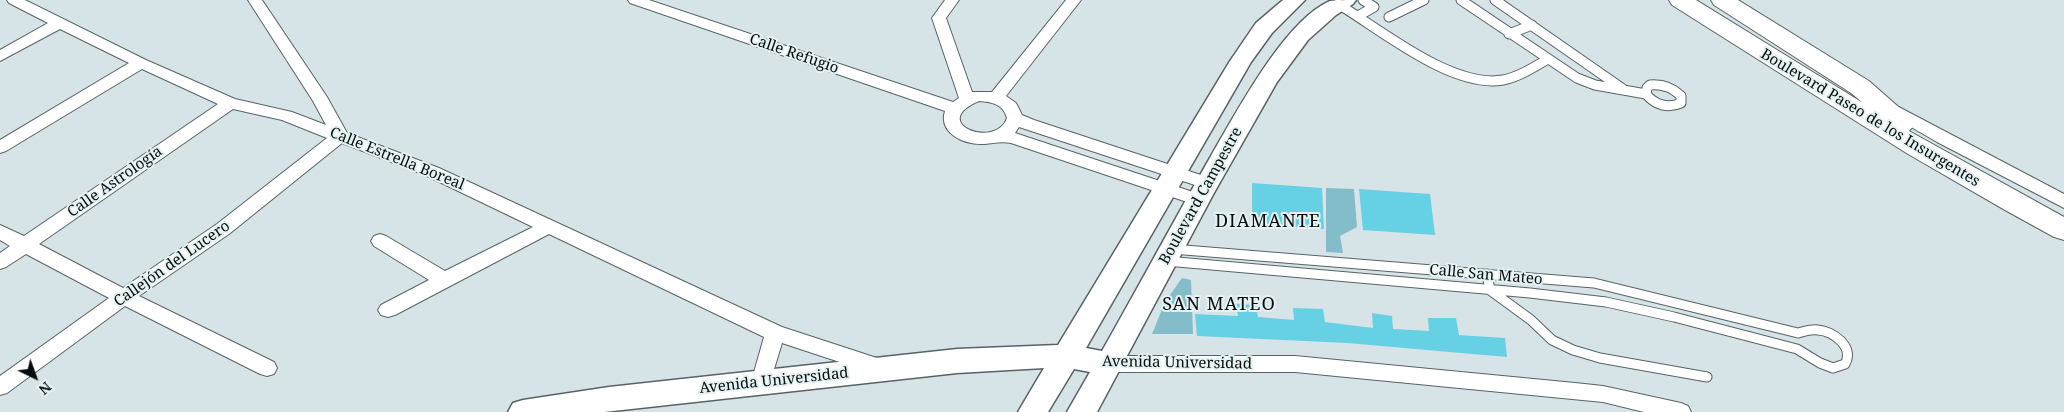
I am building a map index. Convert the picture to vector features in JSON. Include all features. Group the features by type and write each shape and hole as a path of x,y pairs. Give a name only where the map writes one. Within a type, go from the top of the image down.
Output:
{"main road":[{"path":"1660,0 1810,93 1854,116 1891,125"},
{"name":"Boulevard Paseo de los Insurgentes","path":"1680,0 1891,125 2064,217"},
{"name":"Boulevard Paseo de los Insurgentes","path":"1701,0 2002,198 2064,230"},
{"path":"1722,0 1841,74 1877,100 1891,125"}],"street":[{"name":"Calle Estrella Boreal","path":"14,0 141,63 230,103 286,116 433,172 548,228 659,277 775,333 884,369"},
{"path":"255,0 321,101 340,136"},
{"name":"Calle Refugio","path":"634,0 961,103"},
{"path":"952,0 939,18 940,28 961,103"},
{"path":"996,98 1074,0"},
{"path":"1033,412 1241,60 1264,28 1295,0"},
{"name":"Boulevard Campestre","path":"1082,412 1110,364 1203,191 1262,88 1287,50 1312,24 1347,7"},
{"path":"0,56 61,22"},
{"path":"0,147 141,63"},
{"path":"1170,180 1014,138 1000,136 982,139 965,136 956,131 951,123 950,115 961,103 982,96 996,98 1010,106 1015,118 1028,124 1170,180 1203,191"},
{"path":"1877,100 1943,138 2064,202"},
{"name":"Calle Astrología","path":"0,262 230,103"},
{"path":"1000,136 1011,128 1015,118"},
{"name":"Callejón del Lucero","path":"0,387 124,297 223,229 340,136"},
{"path":"388,310 548,228"},
{"path":"0,232 124,297 267,368"},
{"path":"380,241 444,280"},
{"path":"761,384 775,333"},
{"name":"Avenida Universidad","path":"523,412 610,399 761,384 957,360 1066,356 1110,364 1295,364 1584,392 1681,412"}],"lane":[{"path":"1363,0 1374,7"},
{"path":"1389,16 1424,0"},
{"path":"1461,0 1548,60 1586,82 1646,94"},
{"path":"1495,0 1625,90"},
{"path":"1347,7 1374,7"},
{"path":"1347,7 1430,61 1469,78 1488,81 1502,80 1548,60"},
{"path":"1509,34 1532,25"},
{"name":"Calle San Mateo","path":"1168,255 1341,262 1594,284 1798,333 1812,328 1829,332 1843,343 1848,352 1847,362 1836,367 1825,366 1800,350 1723,329 1583,298 1342,276 1168,255"},
{"path":"1341,262 1342,276"},
{"path":"1487,274 1490,290 1531,320 1552,340 1573,350 1600,358 1707,377"},
{"path":"1798,333 1797,344 1800,350"}],"shaded area":[{"path":"1326,188 1354,189 1357,227 1340,236 1343,253 1326,252"},
{"path":"1182,278 1191,280 1193,334 1152,334 1165,302"}],"building":[{"path":"1252,183 1322,188 1324,229 1252,224"},
{"path":"1359,189 1430,194 1435,235 1363,230"},
{"path":"1236,304 1256,305 1258,317 1294,320 1293,308 1323,309 1325,322 1373,328 1372,313 1392,316 1393,329 1429,331 1428,318 1456,318 1459,335 1505,338 1507,357 1347,343 1197,336 1195,314 1238,316"}],"district":[{"name":"DIAMANTE","path":"1268,222"},
{"name":"SAN MATEO","path":"1219,305"}]}
